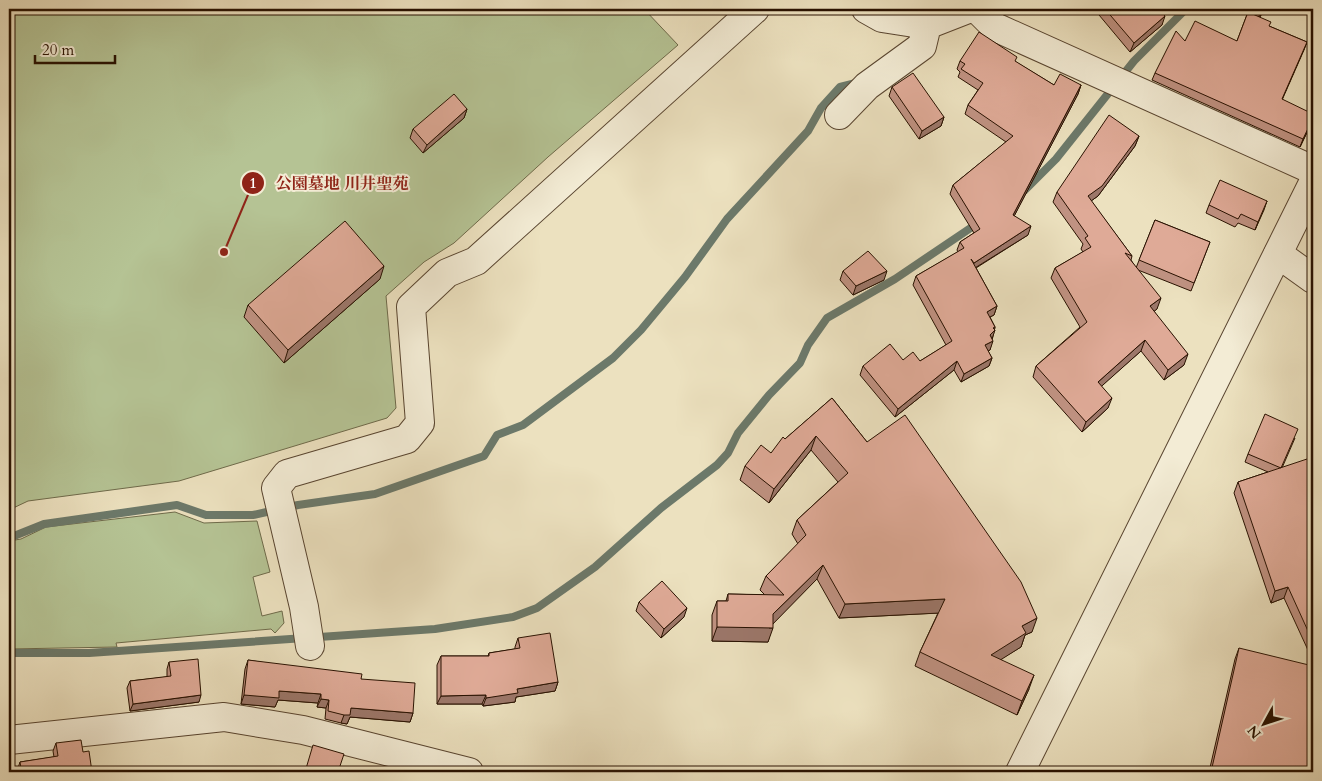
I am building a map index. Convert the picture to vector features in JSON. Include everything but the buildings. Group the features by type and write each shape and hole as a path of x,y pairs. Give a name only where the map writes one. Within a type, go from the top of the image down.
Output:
{"street":[{"path":"310,646 304,607 276,488 288,474 407,439 420,422 411,307 448,273 476,261 755,9"},
{"path":"866,9 882,18 927,25 968,9"},
{"path":"977,9 995,27 1313,170"},
{"path":"839,115 867,86 922,46 927,25"},
{"path":"1020,772 1313,183"},
{"path":"1278,254 1313,279"},
{"path":"9,740 224,717 303,730 469,772"}],"green space":[{"path":"9,9 644,9 678,45 548,157 454,243 424,262 386,296 396,408 387,418 179,481 28,501 9,510"},
{"path":"175,512 204,523 257,521 270,572 253,577 262,616 282,611 284,623 275,633 271,629 116,643 117,647 9,649 9,541 21,539 46,527"}],"waterway":[{"path":"1024,191 1056,159 1134,61 1186,9"},
{"path":"9,538 44,524 177,505 206,515 253,515 298,505 375,494 484,456 497,435 523,425 613,358 641,330 685,277 727,219 808,131 821,108 840,87 856,83"},
{"path":"9,653 89,653 435,629 513,617 537,608 595,567 661,508 717,465 728,453 738,433 769,395 800,363 808,345 827,318 895,279 978,223"}],"place":[{"name":"公園墓地 川井聖苑","path":"224,252"}]}
